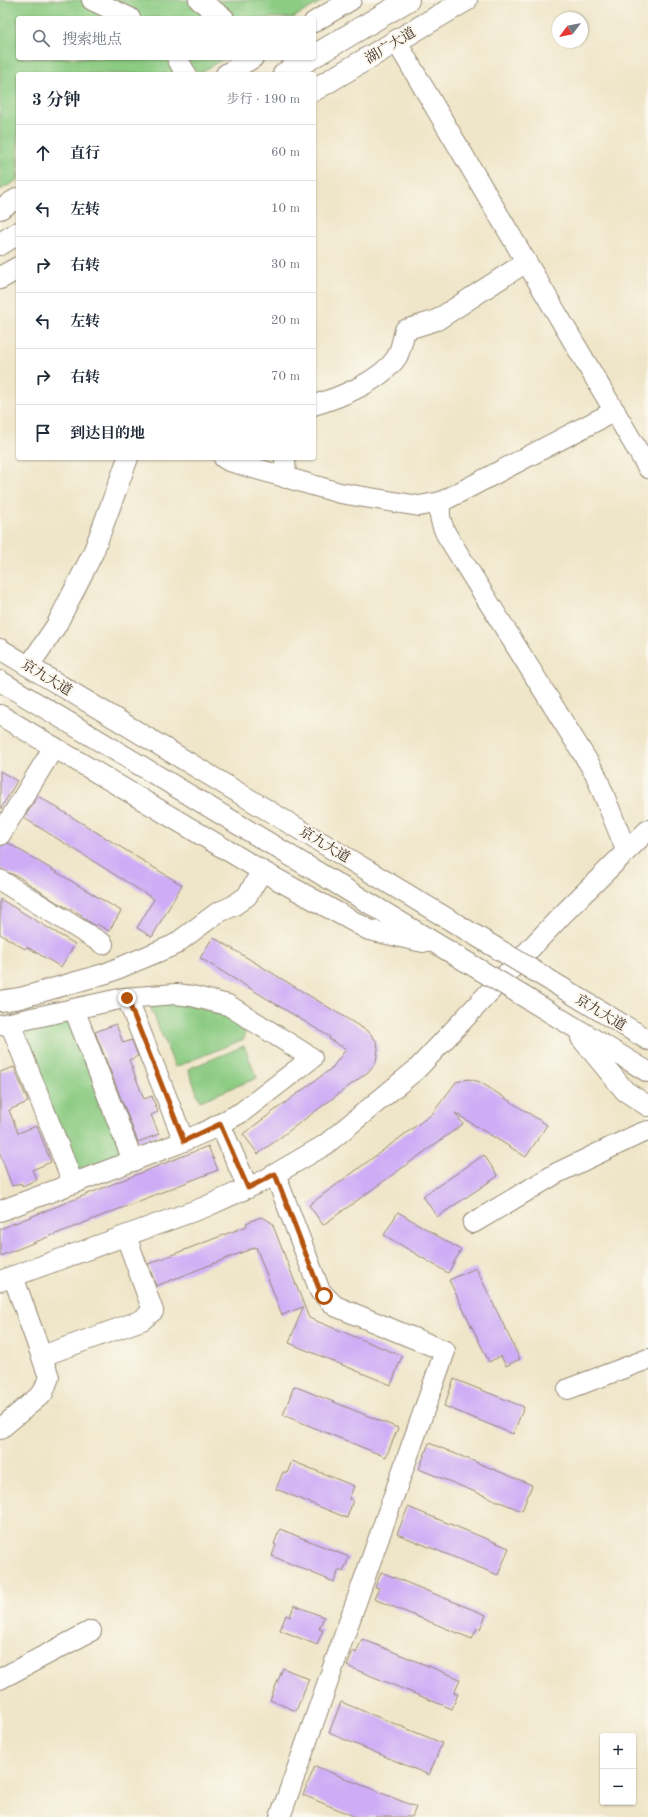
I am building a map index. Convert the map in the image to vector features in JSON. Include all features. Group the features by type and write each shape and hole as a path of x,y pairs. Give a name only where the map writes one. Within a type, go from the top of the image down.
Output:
{"main road":[{"path":"316,55 408,0"},
{"name":"湖广大道","path":"316,89 466,0"},
{"path":"287,72 308,60"},
{"path":"0,244 16,234"},
{"path":"0,278 16,269"}],"street":[{"path":"92,0 126,16"},
{"path":"198,0 221,16"},
{"path":"316,21 351,0"},
{"path":"396,41 648,468"},
{"path":"178,60 185,72"},
{"path":"229,72 250,60"},
{"path":"0,209 16,199"},
{"path":"316,404 345,394 381,374 389,367 398,355 405,330 437,320 526,262"},
{"path":"227,460 340,493 419,506 441,502 614,411"},
{"path":"29,666 56,626 92,553 127,460"},
{"path":"285,460 286,478"},
{"path":"441,502 440,521 446,534 595,773 626,850"},
{"name":"京九大道","path":"0,649 648,1040"},
{"name":"京九大道","path":"0,681 648,1072"},
{"path":"0,715 262,870 369,930 441,946"},
{"path":"0,835 54,747"},
{"path":"0,1429 43,1393 47,1387 49,1377 42,1356 6,1279 206,1207 275,1174 325,1145 417,1069 562,915 626,850 648,830"},
{"path":"0,1001 20,998 107,973 174,945 217,913 233,906 247,896 262,870"},
{"path":"0,880 103,944"},
{"path":"0,1211 184,1141 220,1124 242,1112 312,1058 228,1005 198,997 176,994 127,998 5,1024 73,1183"},
{"path":"127,998 184,1141"},
{"path":"74,1009 133,1161"},
{"path":"571,1025 625,1091 648,1106"},
{"path":"220,1124 248,1188"},
{"path":"473,1223 557,1173 639,1134 648,1132"},
{"path":"275,1174 320,1291 324,1296 342,1309 445,1351 280,1817"},
{"path":"42,1356 142,1320 153,1311 126,1236"},
{"path":"568,1389 648,1359"},
{"path":"0,1679 91,1631"}],"green space":[{"path":"0,0 324,0 296,16 16,16 16,60 222,60 201,72 16,72 16,181 0,190"},
{"path":"176,1003 212,1011 246,1026 244,1039 175,1067 150,1006"},
{"path":"72,1020 123,1153 74,1171 20,1033 24,1025"},
{"path":"244,1046 257,1078 200,1101 188,1069"}],"building":[{"path":"0,771 17,781 0,810"},
{"path":"38,796 182,885 152,937 137,928 154,899 24,818"},
{"path":"8,843 121,911 109,931 97,924 96,926 81,917 82,915 56,902 19,877 0,869 0,846"},
{"path":"0,899 75,944 61,967 27,947 25,949 0,934"},
{"path":"213,937 369,1032 377,1042 378,1049 376,1062 368,1072 258,1154 243,1134 332,1068 346,1049 329,1039 330,1037 200,958"},
{"path":"116,1024 123,1043 132,1040 138,1056 129,1060 144,1099 152,1096 158,1112 151,1115 159,1134 138,1142 95,1032"},
{"path":"14,1067 28,1102 9,1110 18,1133 37,1126 51,1162 32,1170 37,1180 22,1186 21,1183 12,1186 0,1154 0,1072"},
{"path":"469,1079 480,1082 547,1125 526,1157 455,1113 463,1124 323,1225 309,1205 432,1114 456,1082"},
{"path":"208,1146 218,1170 0,1256 0,1229"},
{"path":"484,1155 498,1176 437,1217 423,1196"},
{"path":"398,1212 461,1250 448,1273 384,1235"},
{"path":"261,1217 272,1223 309,1318 402,1356 391,1385 289,1343 303,1307 282,1315 256,1247 156,1286 148,1264 247,1226 246,1223"},
{"path":"476,1268 520,1359 506,1366 501,1356 489,1362 449,1280"},
{"path":"454,1379 524,1407 513,1434 444,1406"},
{"path":"294,1386 398,1428 386,1457 283,1415"},
{"path":"429,1443 532,1485 522,1511 419,1469"},
{"path":"292,1461 354,1486 349,1499 353,1500 347,1518 276,1489 283,1472 287,1473"},
{"path":"408,1507 509,1548 498,1575 397,1534"},
{"path":"280,1529 349,1557 343,1572 339,1570 334,1582 272,1556 276,1545 274,1544"},
{"path":"381,1572 486,1615 480,1629 477,1628 472,1639 374,1599 379,1588 375,1587"},
{"path":"294,1605 324,1617 319,1629 323,1630 317,1645 280,1630 286,1615 290,1617"},
{"path":"362,1639 460,1679 454,1693 458,1694 452,1709 347,1666 353,1651 356,1653"},
{"path":"283,1668 309,1679 296,1711 270,1700"},
{"path":"341,1702 442,1743 429,1775 329,1733"},
{"path":"315,1766 416,1807 412,1817 356,1817 303,1795"}],"route":[{"path":"127,998 184,1141 220,1124 248,1188 275,1174 320,1291 324,1296"}]}
